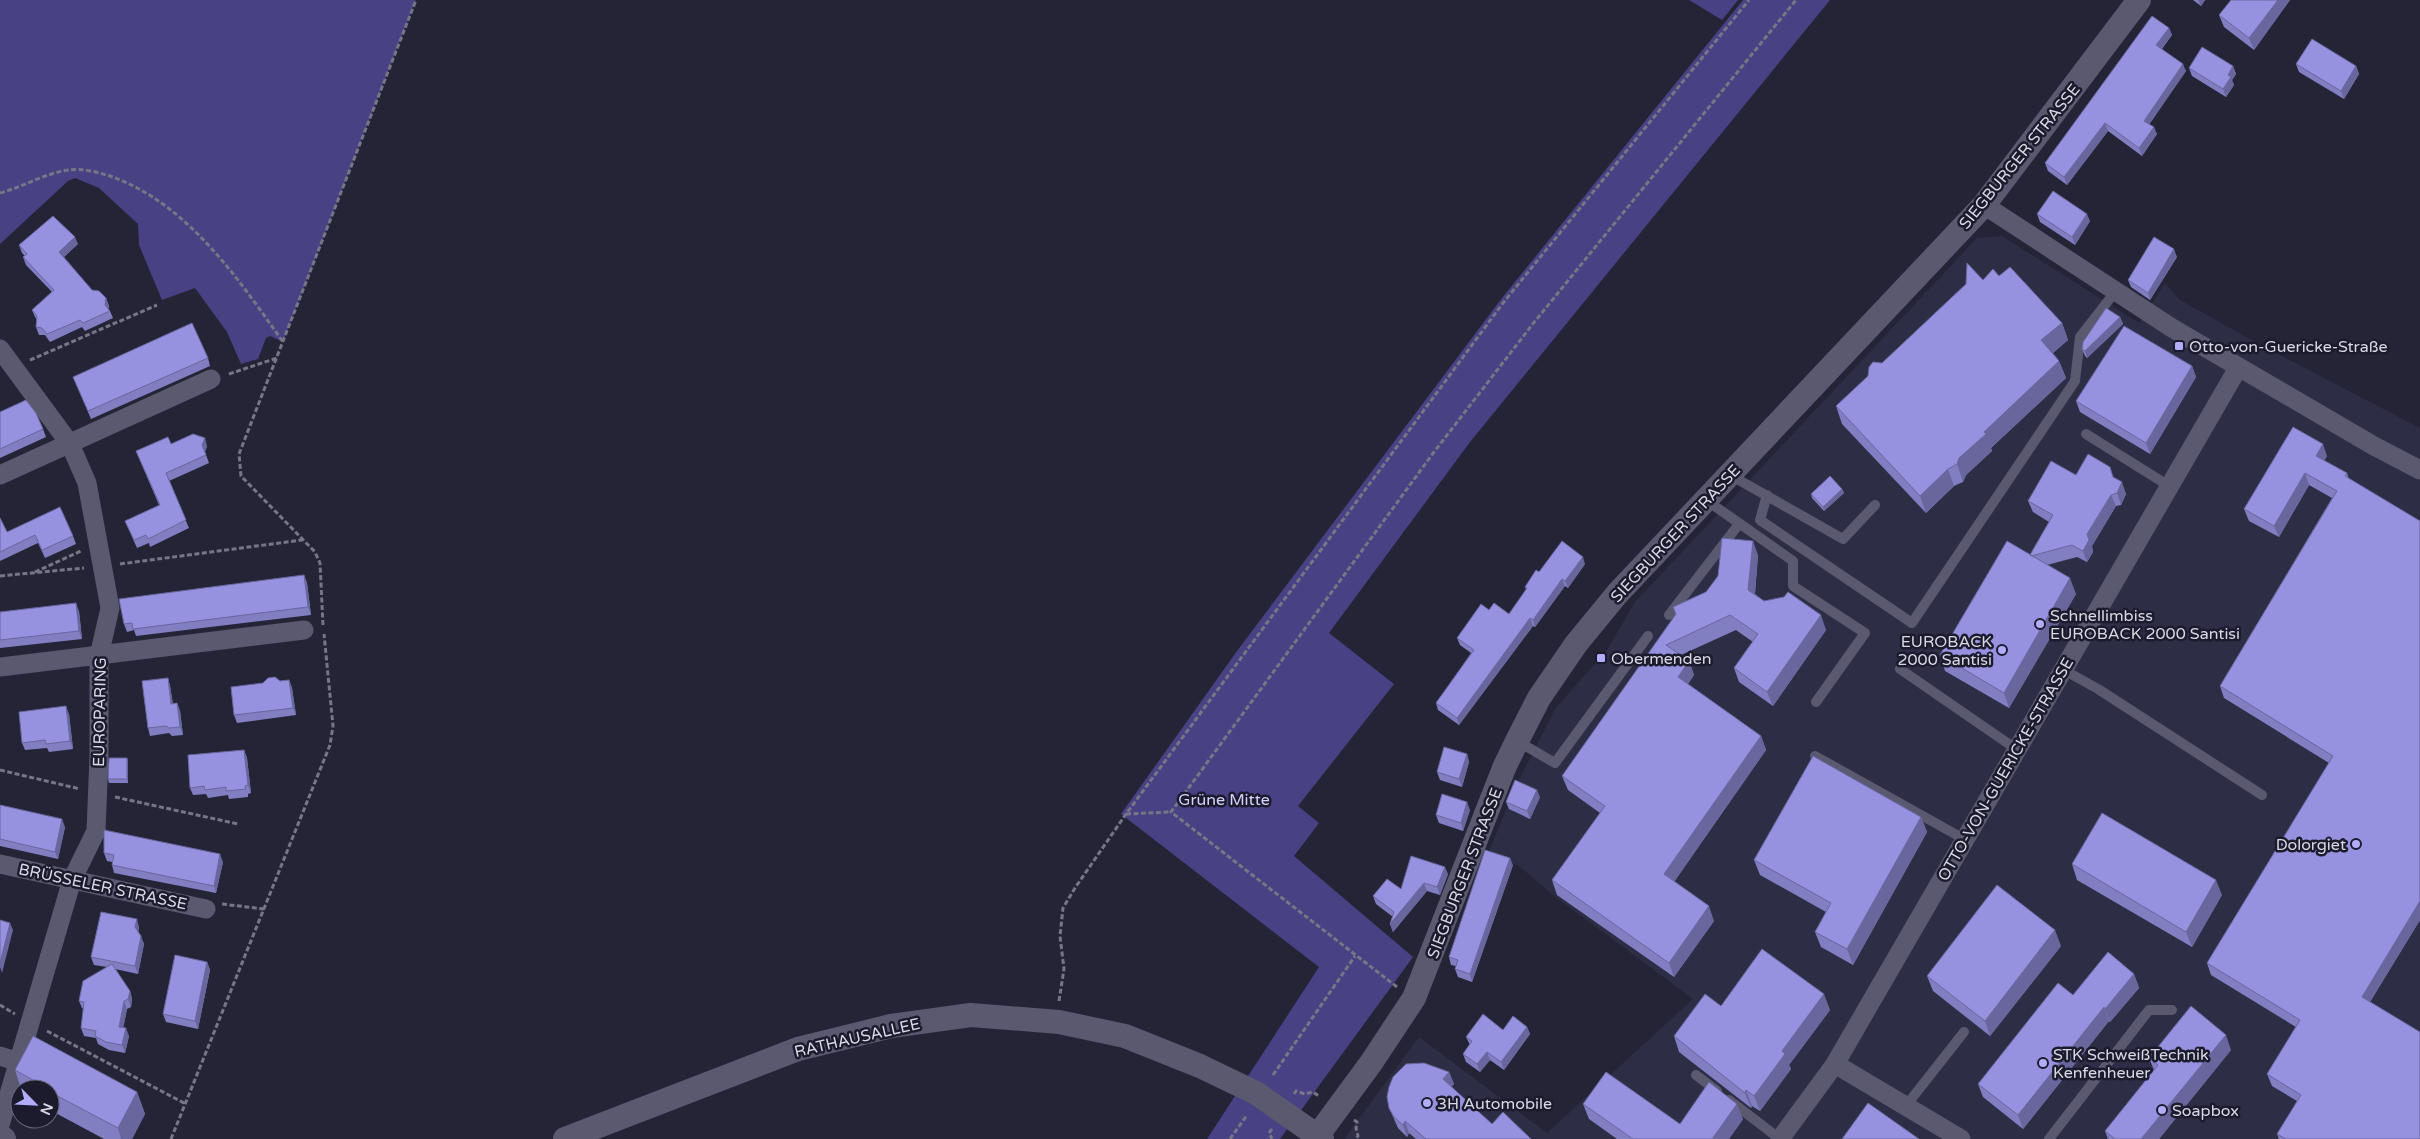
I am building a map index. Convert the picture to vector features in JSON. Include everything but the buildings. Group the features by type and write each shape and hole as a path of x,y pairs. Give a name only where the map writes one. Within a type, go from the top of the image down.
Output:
{"street":[{"name":"SIEGBURGER STRASSE","path":"1318,1138 1372,1063 1414,998 1504,768 1539,698 1576,644 1617,594 1984,205 2139,0"},
{"path":"1984,205 2115,292 2238,368 2420,470"},
{"name":"EUROPARING","path":"0,349 70,444 87,483 110,608 99,656 99,756 96,831 72,880 0,1125"},
{"name":"OTTO-VON-GUERICKE-STRASSE","path":"1780,1139 1834,1064 2238,368"},
{"path":"0,475 211,380"},
{"path":"0,668 304,630"},
{"name":"BRÜSSELER STRASSE","path":"0,864 206,909"},
{"name":"RATHAUSALLEE","path":"565,1139 798,1050 891,1026 971,1015 1059,1022 1125,1036 1200,1066 1256,1093 1318,1138"},
{"path":"0,1056 19,1062"},
{"path":"1834,1064 1961,1139"},
{"path":"0,1138 4,1139"}],"lane":[{"path":"1767,495 1760,520 1912,624 2075,382 2080,337 2115,292"},
{"path":"2086,434 2169,486"},
{"path":"1730,475 1843,539 1875,505"},
{"path":"1706,500 1793,561 1793,586 1865,633 1816,702"},
{"path":"1669,615 1739,524"},
{"path":"1517,741 1554,763 1648,636"},
{"path":"2062,669 2098,689 2262,795"},
{"path":"1900,670 2016,749"},
{"path":"1815,756 1964,839"},
{"path":"2049,1139 2149,1010 2172,1010"},
{"path":"1905,1107 1964,1032"},
{"path":"1696,1075 1780,1139"}],"path":[{"path":"171,1139 330,745 333,726 320,563 315,552 241,476 239,454 416,0"},
{"path":"1059,1022 1059,1001 1064,969 1060,936 1063,908 1075,888 1126,814 1503,304 1749,0"},
{"path":"1171,812 1468,407 1608,230 1796,0"},
{"path":"0,193 68,170 99,173 134,185 158,200 213,251 284,342"},
{"path":"13,367 156,305"},
{"path":"211,380 278,358"},
{"path":"0,576 102,567 302,540"},
{"path":"31,574 98,544"},
{"path":"0,770 238,824"},
{"path":"1126,814 1171,812 1355,956 1414,998"},
{"path":"206,909 221,904 264,908"},
{"path":"1273,1076 1355,956"},
{"path":"0,1005 186,1104"},
{"path":"1230,1139 1247,1115"},
{"path":"1357,1122 1358,1138"},
{"path":"1269,1133 1272,1139"}],"shaded area":[{"path":"2002,236 2139,323 2165,283 2180,300 2255,342 2420,428 2420,1139 1344,1139 1419,1037 1547,1133 1693,999 1557,898 1519,866 1488,854 1515,788 1555,709 1607,650 1635,602 1977,238"}],"green space":[{"path":"0,0 416,0 283,342 270,336 266,338 258,359 241,364 227,332 195,288 162,300 139,245 138,224 99,188 75,178 68,181 0,244"},
{"path":"1689,0 1738,0 1722,20"},
{"name":"Grüne Mitte","path":"1743,0 1830,0 1470,442 1329,633 1394,684 1298,806 1319,823 1294,856 1413,957 1280,1139 1207,1139 1319,967 1121,814 1237,651 1502,298"}],"place":[{"name":"Otto-von-Guericke-Straße","path":"2179,346"},
{"name":"Schnellimbiss EUROBACK 2000 Santisi","path":"2040,624"},
{"name":"EUROBACK 2000 Santisi","path":"2002,650"},
{"name":"Obermenden","path":"1601,658"},
{"name":"Dolorgiet","path":"2356,844"},
{"name":"STK SchweißTechnik Kenfenheuer","path":"2043,1063"},
{"name":"3H Automobile","path":"1427,1103"},
{"name":"Soapbox","path":"2162,1110"}]}
